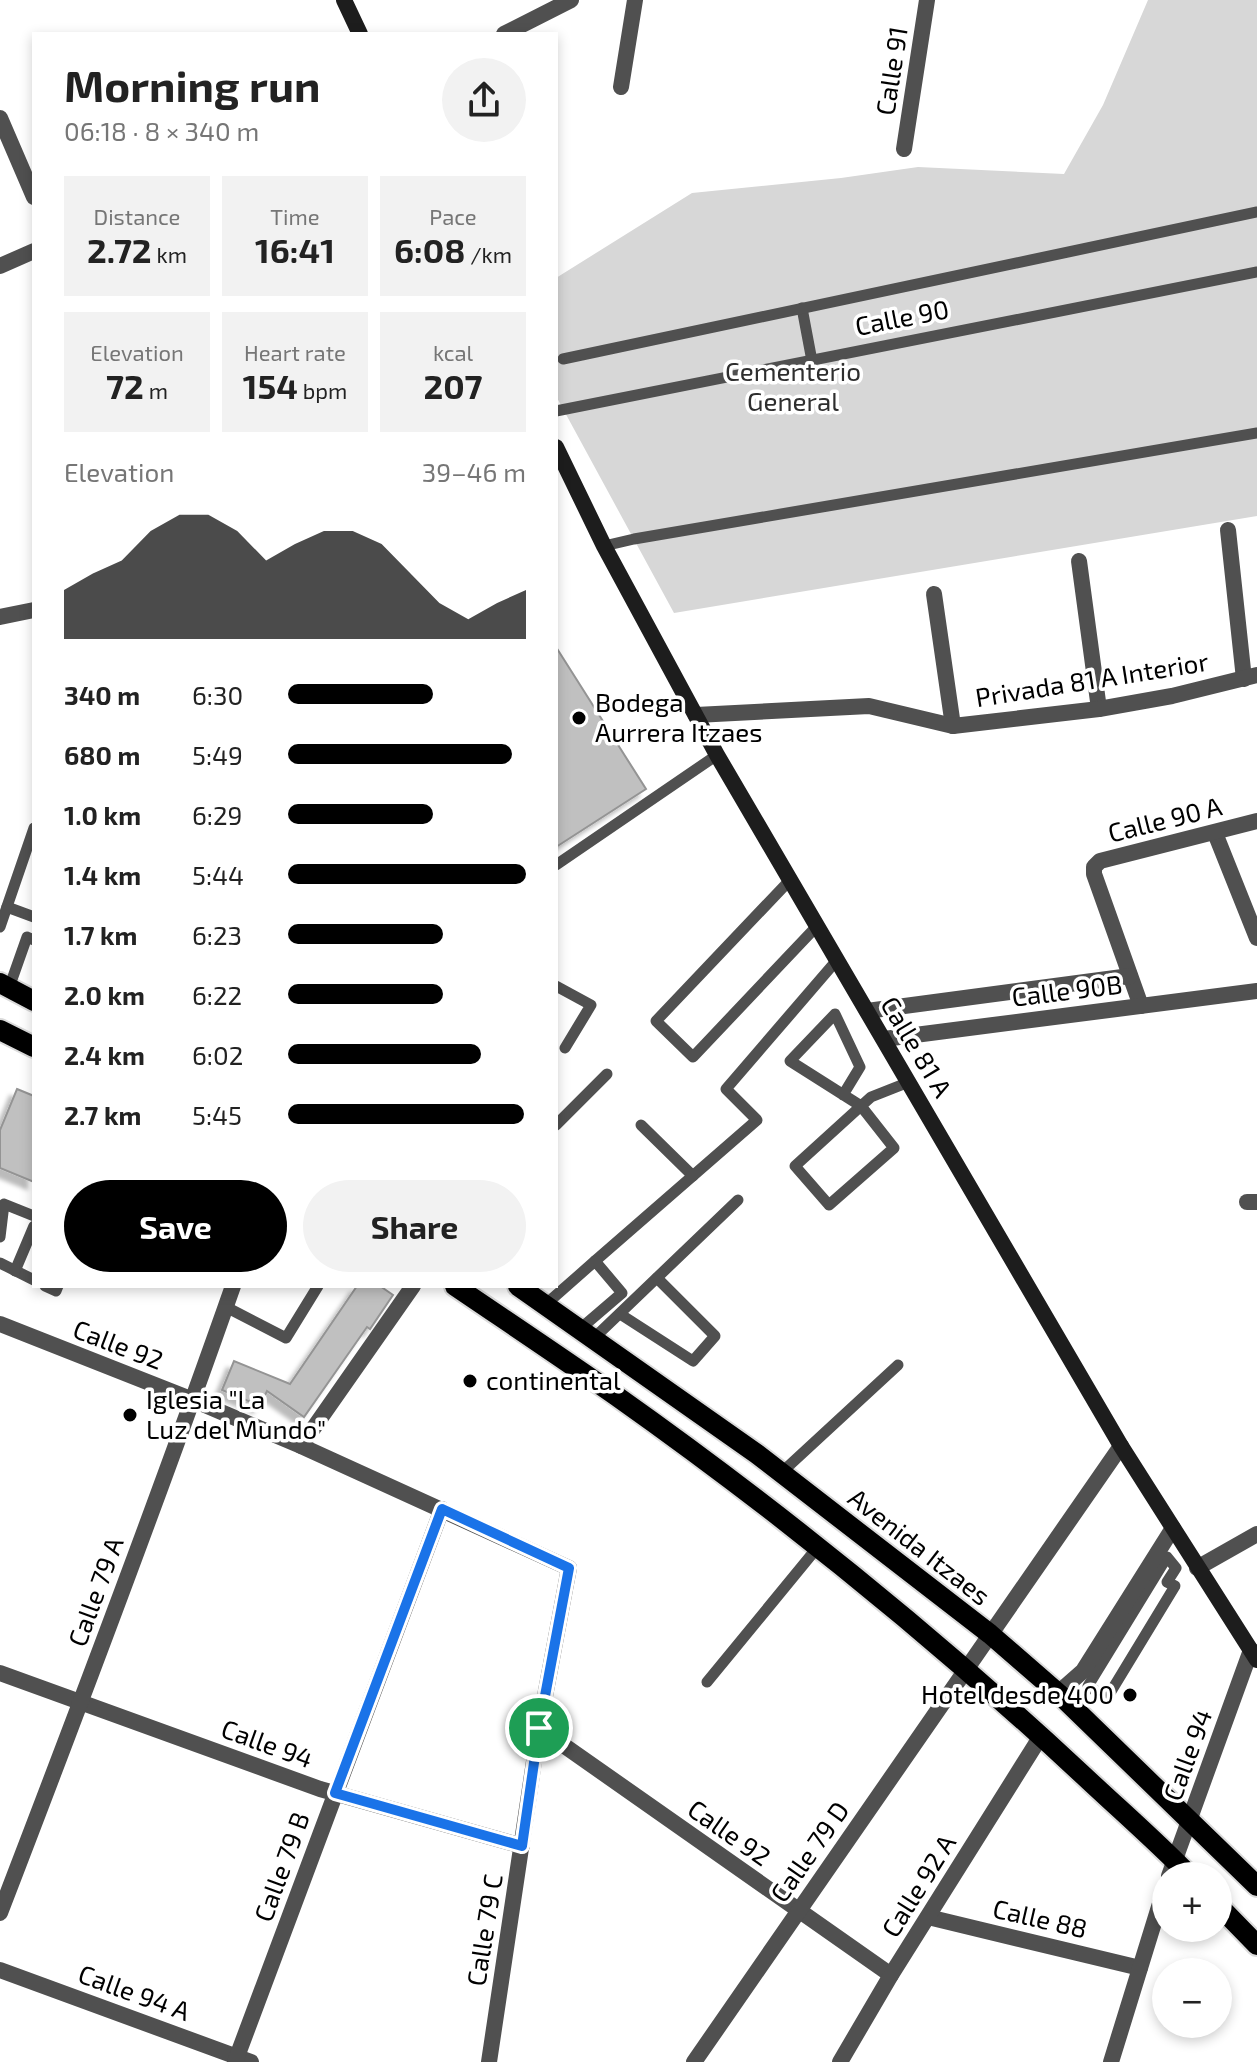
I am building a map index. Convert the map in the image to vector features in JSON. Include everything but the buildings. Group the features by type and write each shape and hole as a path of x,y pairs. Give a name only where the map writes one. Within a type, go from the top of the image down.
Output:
{"main road":[{"path":"4,986 32,1000"},
{"path":"0,1030 32,1046"},
{"path":"458,1288 616,1396 817,1548 966,1669 1041,1736 1165,1862"},
{"name":"Avenida Itzaes","path":"521,1288 757,1454 990,1634 1058,1693 1257,1886"},
{"path":"735,1484 757,1454"},
{"path":"1232,1919 1257,1945"}],"street":[{"path":"344,0 359,32"},
{"path":"621,87 635,0"},
{"name":"Calle 91","path":"904,149 927,0"},
{"path":"508,32 562,2"},
{"path":"0,118 32,192"},
{"path":"0,266 32,252"},
{"name":"Calle 81 A","path":"558,455 563,476 717,755 1121,1446 1254,1655"},
{"path":"1228,530 1251,677"},
{"path":"1079,561 1099,709"},
{"path":"934,594 953,726"},
{"path":"0,617 32,610"},
{"name":"Privada 81 A Interior","path":"696,715 869,706 953,726 1099,709 1251,677"},
{"name":"Calle 90 A","path":"1130,976 1094,867 1100,861 1257,821"},
{"path":"1215,833 1257,938"},
{"path":"867,1011 1130,976 1141,1006"},
{"name":"Calle 90B","path":"884,1039 1257,991"},
{"name":"Calle 79 A","path":"0,1913 232,1288"},
{"path":"301,1446 412,1288"},
{"name":"Calle 92","path":"0,1324 301,1446 569,1568"},
{"path":"966,1669 1121,1446"},
{"name":"Calle 79 B","path":"241,2060 335,1793 442,1509"},
{"path":"1058,1693 1094,1665 1173,1528"},
{"path":"1197,1568 1257,1534"},
{"name":"Calle 79 C","path":"489,2062 539,1728 569,1568"},
{"name":"Calle 94","path":"1173,1862 1254,1655"},
{"name":"Calle 79 D","path":"694,2062 966,1669"},
{"name":"Calle 94","path":"0,1673 335,1793 522,1846"},
{"name":"Calle 92","path":"539,1728 891,1975"},
{"name":"Calle 92 A","path":"840,2062 1041,1736"},
{"name":"Calle 88","path":"928,1917 1140,1968"},
{"path":"1111,2062 1152,1929"},
{"name":"Calle 94 A","path":"0,1970 241,2060"}],"lane":[{"path":"563,359 1257,212"},
{"name":"Calle 90","path":"558,411 1257,272"},
{"path":"802,308 812,361"},
{"path":"604,546 1257,433"},
{"path":"558,864 717,755"},
{"path":"0,927 32,834"},
{"path":"790,880 656,1021 693,1057 817,926"},
{"path":"7,907 32,916"},
{"path":"4,986 27,937 32,939"},
{"path":"545,1305 757,1120 726,1089 837,960"},
{"path":"558,987 591,1005 565,1048"},
{"path":"843,1095 860,1067 835,1014 790,1061 843,1095 861,1106 894,1148 829,1205 795,1166 861,1106 871,1097 909,1082"},
{"path":"558,1123 607,1074"},
{"path":"641,1125 693,1176"},
{"path":"586,1334 620,1314 738,1200"},
{"path":"0,1237 4,1204 32,1215"},
{"path":"15,1271 32,1231"},
{"path":"586,1334 622,1293 595,1261"},
{"path":"0,1263 32,1279"},
{"path":"620,1314 693,1361 715,1336 657,1278"},
{"path":"226,1307 286,1338 317,1288"},
{"path":"781,1473 898,1365"},
{"path":"707,1682 817,1548"},
{"path":"1167,1557 1176,1568 1167,1582 1175,1586 1107,1698 1088,1686 1094,1665 1167,1557"}],"green space":[{"name":"Cementerio General","path":"1148,0 1257,0 1257,516 674,613 558,400 558,277 692,193 918,167 1064,174 1103,105"}],"place":[{"name":"Bodega Aurrera Itzaes","path":"579,718"},
{"name":"continental","path":"470,1381"},
{"name":"Iglesia \"La Luz del Mundo\"","path":"130,1415"},
{"name":"Hotel desde 400","path":"1130,1695"}],"route":[{"path":"442,1509 569,1568 539,1728 522,1846 335,1793 442,1509"}]}
